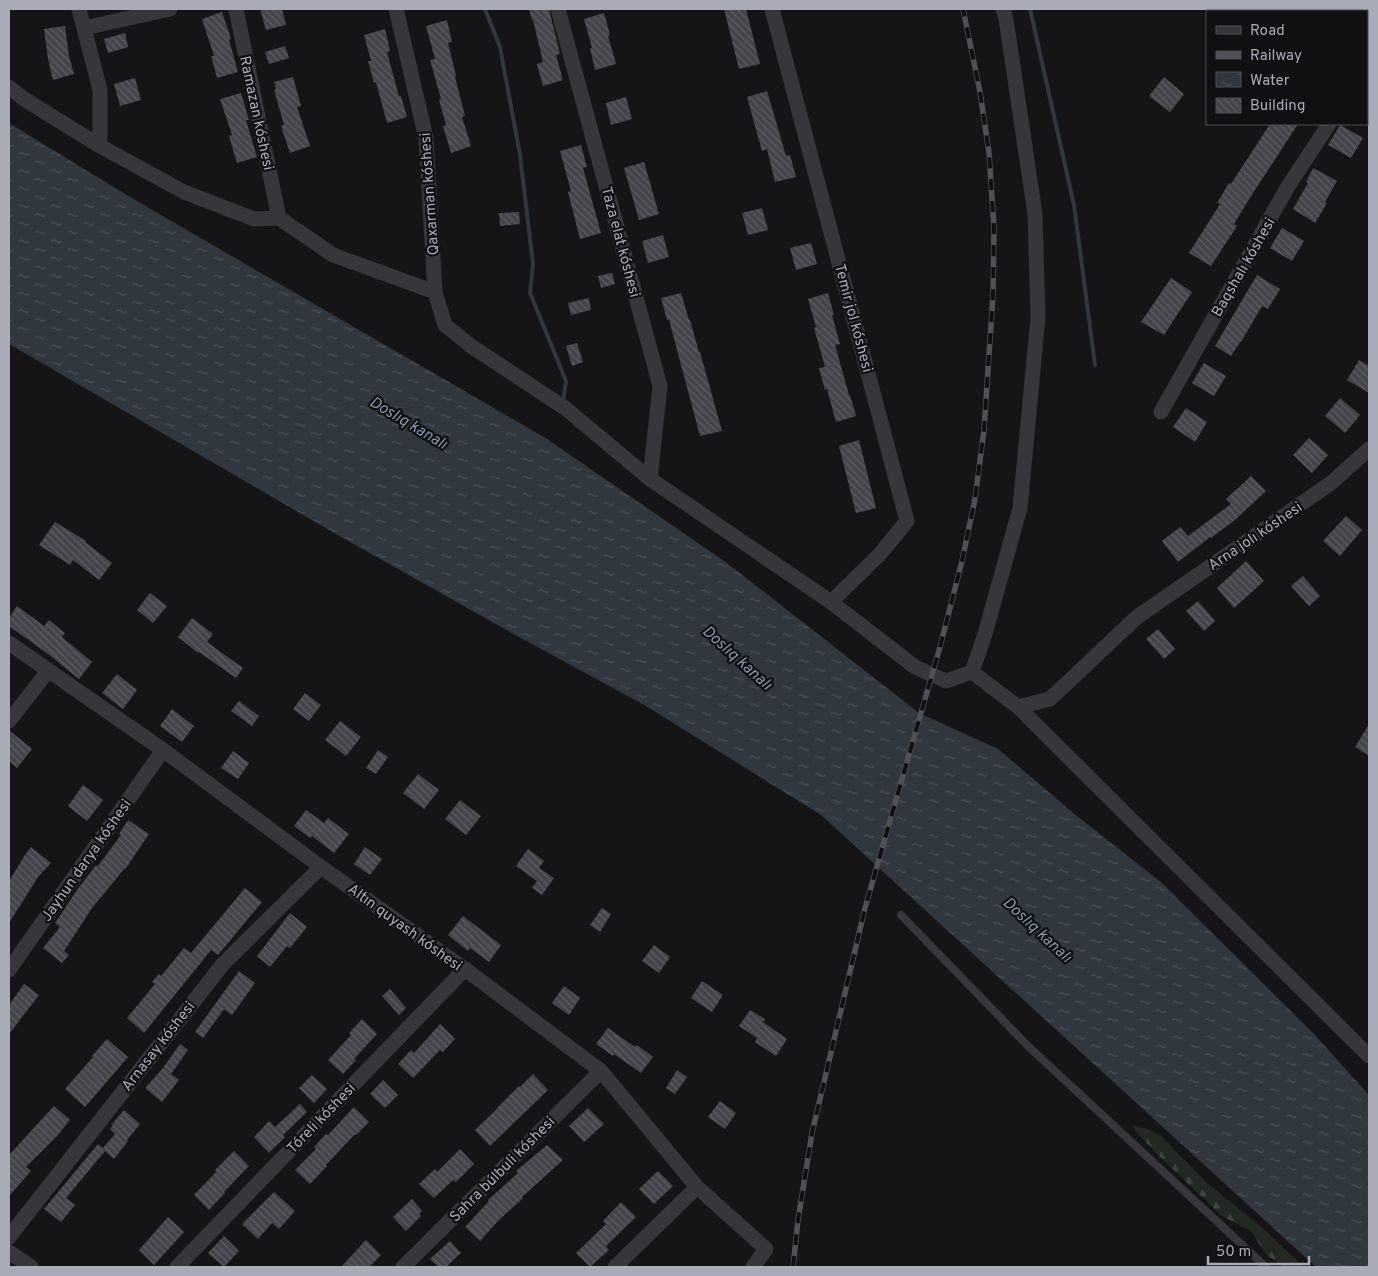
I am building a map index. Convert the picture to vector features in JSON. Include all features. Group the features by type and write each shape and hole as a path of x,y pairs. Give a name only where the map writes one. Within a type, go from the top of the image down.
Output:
{"street":[{"path":"79,9 100,90 100,146"},
{"path":"84,28 170,9"},
{"name":"Ramazan kóshesi","path":"236,9 279,218"},
{"name":"Qaxarman kóshesi","path":"396,9 426,138 436,292 445,325 471,346 565,408 650,479 831,602 915,667 946,681 972,672"},
{"name":"Taza elat kóshesi","path":"558,9 660,386 650,479"},
{"name":"Temir jol kóshesi","path":"772,9 907,521 880,554 831,602"},
{"path":"1003,9 1035,214 1038,317 1020,508 985,634 972,672 1018,707 1369,1056"},
{"path":"9,88 100,146 184,192 254,220 279,218 332,255 436,292"},
{"name":"Baqshalı kóshesi","path":"1161,412 1288,188 1327,125"},
{"name":"Arna jolı kóshesi","path":"1018,707 1050,699 1136,617 1331,483 1369,449"},
{"name":"Altın quyash kóshesi","path":"9,643 162,750 601,1071 697,1187 766,1249 753,1267"},
{"path":"9,721 48,671"},
{"name":"Jayhun darya kóshesi","path":"9,970 162,750"},
{"name":"Arnasay kóshesi","path":"9,1236 223,964 321,867"},
{"name":"Tóreli kóshesi","path":"177,1267 465,970"},
{"name":"Sahra búlbuli kóshesi","path":"404,1267 601,1071"},
{"path":"615,1267 697,1187"},
{"path":"9,1252 31,1267"}],"lane":[{"path":"901,915 1029,1047 1266,1267"}],"shaded area":[{"path":"1360,9 1362,10 1254,10"}],"green space":[{"path":"1133,1126 1145,1128 1161,1136 1206,1182 1261,1227 1304,1267 1282,1267 1265,1253 1251,1231 1222,1216 1163,1160"}],"water":[{"name":"Doslıq kanalı","path":"9,123 130,197 547,439 727,563 919,713 998,749 1077,816 1162,883 1314,1034 1369,1095 1369,1267 1316,1267 821,815 646,706 336,534 9,344"}],"building":[{"path":"260,9 282,9 286,25 266,30"},
{"path":"529,9 549,9 560,54 556,55 563,80 543,86 537,64 543,62"},
{"path":"724,9 746,9 760,64 739,69"},
{"path":"222,12 231,39 229,40 238,72 217,78 211,56 214,56 202,19"},
{"path":"604,13 616,64 595,70 590,48 592,48 584,19"},
{"path":"447,20 452,42 448,43 465,116 462,117 471,146 451,153 443,126 446,125 439,100 441,99 430,60 435,59 426,26"},
{"path":"65,26 69,56 74,74 53,80 44,29"},
{"path":"385,29 390,51 387,52 407,117 387,123 368,61 371,61 364,35"},
{"path":"125,33 128,47 108,53 104,39"},
{"path":"285,46 289,58 269,64 265,52"},
{"path":"293,77 301,106 297,107 310,146 290,153 281,126 284,125 274,90 276,89 274,82"},
{"path":"1164,77 1184,94 1170,112 1149,96"},
{"path":"135,78 141,100 120,106 114,84"},
{"path":"767,91 786,156 790,155 796,177 775,182 767,149 762,151 747,97"},
{"path":"241,93 249,120 246,120 257,157 237,163 229,136 232,135 220,99"},
{"path":"626,97 632,119 611,125 606,103"},
{"path":"1269,125 1297,125 1251,196 1234,224 1237,226 1211,266 1189,253 1220,204 1217,203 1229,183 1231,184"},
{"path":"1340,125 1363,138 1351,158 1328,145"},
{"path":"581,145 587,167 583,168 601,233 580,239 568,192 571,191 560,151"},
{"path":"644,162 659,214 639,220 624,168"},
{"path":"1313,168 1337,181 1315,223 1293,209 1308,183 1306,182"},
{"path":"762,208 768,230 748,235 742,213"},
{"path":"519,212 520,224 500,226 499,213"},
{"path":"1282,228 1304,241 1292,261 1270,248"},
{"path":"663,235 669,257 648,263 642,241"},
{"path":"811,243 817,264 796,270 790,248"},
{"path":"612,273 615,284 601,288 598,276"},
{"path":"1257,275 1280,289 1268,309 1262,306 1231,356 1215,346"},
{"path":"1171,278 1192,292 1164,335 1141,322"},
{"path":"681,293 722,431 700,436 669,320 667,320 661,298"},
{"path":"828,293 840,344 835,345 856,416 836,422 819,368 825,367 808,299"},
{"path":"589,298 591,310 571,315 568,303"},
{"path":"577,343 583,362 572,366 566,346"},
{"path":"1359,360 1369,366 1369,393 1347,380"},
{"path":"1204,363 1226,376 1214,396 1192,383"},
{"path":"1340,398 1360,415 1345,433 1325,416"},
{"path":"1186,408 1207,422 1195,442 1173,427"},
{"path":"1309,438 1328,455 1312,473 1293,455"},
{"path":"859,440 876,508 856,513 839,446"},
{"path":"1251,476 1266,491 1236,519 1178,562 1162,541 1180,527 1188,536 1231,504 1226,499"},
{"path":"1346,516 1362,530 1340,556 1323,541"},
{"path":"55,522 86,541 112,563 99,580 73,560 70,565 39,545"},
{"path":"1246,561 1264,581 1234,608 1217,588"},
{"path":"1303,576 1320,596 1309,606 1291,586"},
{"path":"150,593 167,606 153,623 137,610"},
{"path":"1198,601 1215,621 1204,631 1186,611"},
{"path":"17,606 44,626 49,620 65,633 62,637 92,662 79,679 9,626 9,618"},
{"path":"192,618 213,634 207,642 243,668 236,678 198,653 178,637"},
{"path":"1158,629 1175,649 1164,659 1146,639"},
{"path":"117,674 137,690 123,709 102,693"},
{"path":"305,693 321,705 309,721 293,709"},
{"path":"239,701 259,716 252,726 231,711"},
{"path":"172,709 194,726 182,742 160,726"},
{"path":"340,721 361,737 346,756 325,740"},
{"path":"1369,724 1369,756 1355,747"},
{"path":"9,730 32,749 17,768 9,761"},
{"path":"378,750 388,757 376,774 366,768"},
{"path":"233,751 249,763 238,779 221,768"},
{"path":"418,774 439,790 424,809 403,793"},
{"path":"83,785 103,800 87,821 68,806"},
{"path":"460,800 481,816 466,835 445,819"},
{"path":"306,810 324,823 328,818 349,834 334,853 312,836 310,838 294,826"},
{"path":"128,820 149,834 126,868 92,908 64,951 69,955 62,963 43,948 60,927 55,923 77,890 121,835 119,834"},
{"path":"31,847 51,863 38,877 9,923 9,881"},
{"path":"365,847 382,859 370,875 354,864"},
{"path":"528,849 544,861 539,868 554,878 542,895 532,888 537,881 516,866"},
{"path":"245,888 262,902 218,955 211,950 144,1033 127,1018 155,984 152,982 159,974 161,976 184,948 191,953"},
{"path":"602,908 611,914 600,932 590,925"},
{"path":"290,913 307,927 290,948 287,946 270,967 257,956"},
{"path":"463,916 501,945 489,962 470,948 468,951 448,935"},
{"path":"654,945 670,957 659,973 642,961"},
{"path":"239,971 255,983 232,1015 224,1009 203,1038 195,1032"},
{"path":"702,981 723,995 712,1012 691,998"},
{"path":"24,984 39,995 9,1034 9,1005"},
{"path":"564,986 580,998 569,1015 552,1003"},
{"path":"390,989 406,1008 399,1015 382,996"},
{"path":"750,1010 765,1019 763,1022 787,1039 776,1056 755,1042 757,1038 739,1026"},
{"path":"362,1019 377,1034 343,1074 328,1060 351,1035 349,1033"},
{"path":"440,1024 455,1039 443,1052 440,1050 413,1078 398,1064 411,1050 414,1053"},
{"path":"608,1028 653,1057 641,1073 596,1044"},
{"path":"107,1039 128,1057 85,1107 65,1089"},
{"path":"180,1044 188,1050 171,1074 179,1080 162,1102 145,1088 163,1068"},
{"path":"677,1070 687,1077 675,1094 666,1088"},
{"path":"533,1074 548,1090 490,1146 475,1130"},
{"path":"312,1075 327,1089 314,1103 299,1088"},
{"path":"383,1080 398,1095 385,1108 370,1094"},
{"path":"720,1101 736,1113 725,1129 708,1117"},
{"path":"300,1104 307,1112 283,1135 285,1137 269,1153 254,1137 269,1121 275,1127"},
{"path":"54,1106 70,1120 26,1167 31,1171 9,1196 9,1155"},
{"path":"354,1107 369,1122 355,1134 310,1184 295,1170 316,1149 314,1147 326,1134 328,1135"},
{"path":"588,1108 604,1124 584,1142 569,1126"},
{"path":"124,1110 140,1124 114,1159 105,1151 66,1198 75,1205 61,1222 44,1209 98,1144 103,1148 115,1134 110,1129"},
{"path":"547,1145 563,1160 522,1197 480,1241 465,1227 488,1200 518,1173 516,1171"},
{"path":"460,1149 474,1164 456,1182 453,1180 434,1198 419,1184 435,1169 437,1172"},
{"path":"234,1151 249,1166 209,1210 194,1195"},
{"path":"658,1171 673,1186 654,1204 639,1189"},
{"path":"274,1192 295,1211 279,1229 272,1223 258,1239 242,1224"},
{"path":"412,1199 422,1211 419,1214 421,1216 406,1231 393,1217"},
{"path":"621,1202 636,1217 606,1246 609,1250 590,1267 576,1253 606,1224 603,1221"},
{"path":"168,1217 184,1232 154,1265 139,1250"},
{"path":"224,1236 239,1251 224,1267 208,1253"},
{"path":"366,1240 381,1255 369,1267 341,1267"},
{"path":"450,1241 461,1253 446,1267 438,1267 430,1259"}],"waterway":[{"path":"485,9 500,47 520,155 533,264 530,293 566,381 563,401"},
{"path":"1030,9 1074,205 1095,365"}],"railway":[{"path":"793,1267 798,1220 812,1133 865,908 940,647 962,561 975,499 984,430 993,295 994,228 989,153 980,92 963,9"}]}
